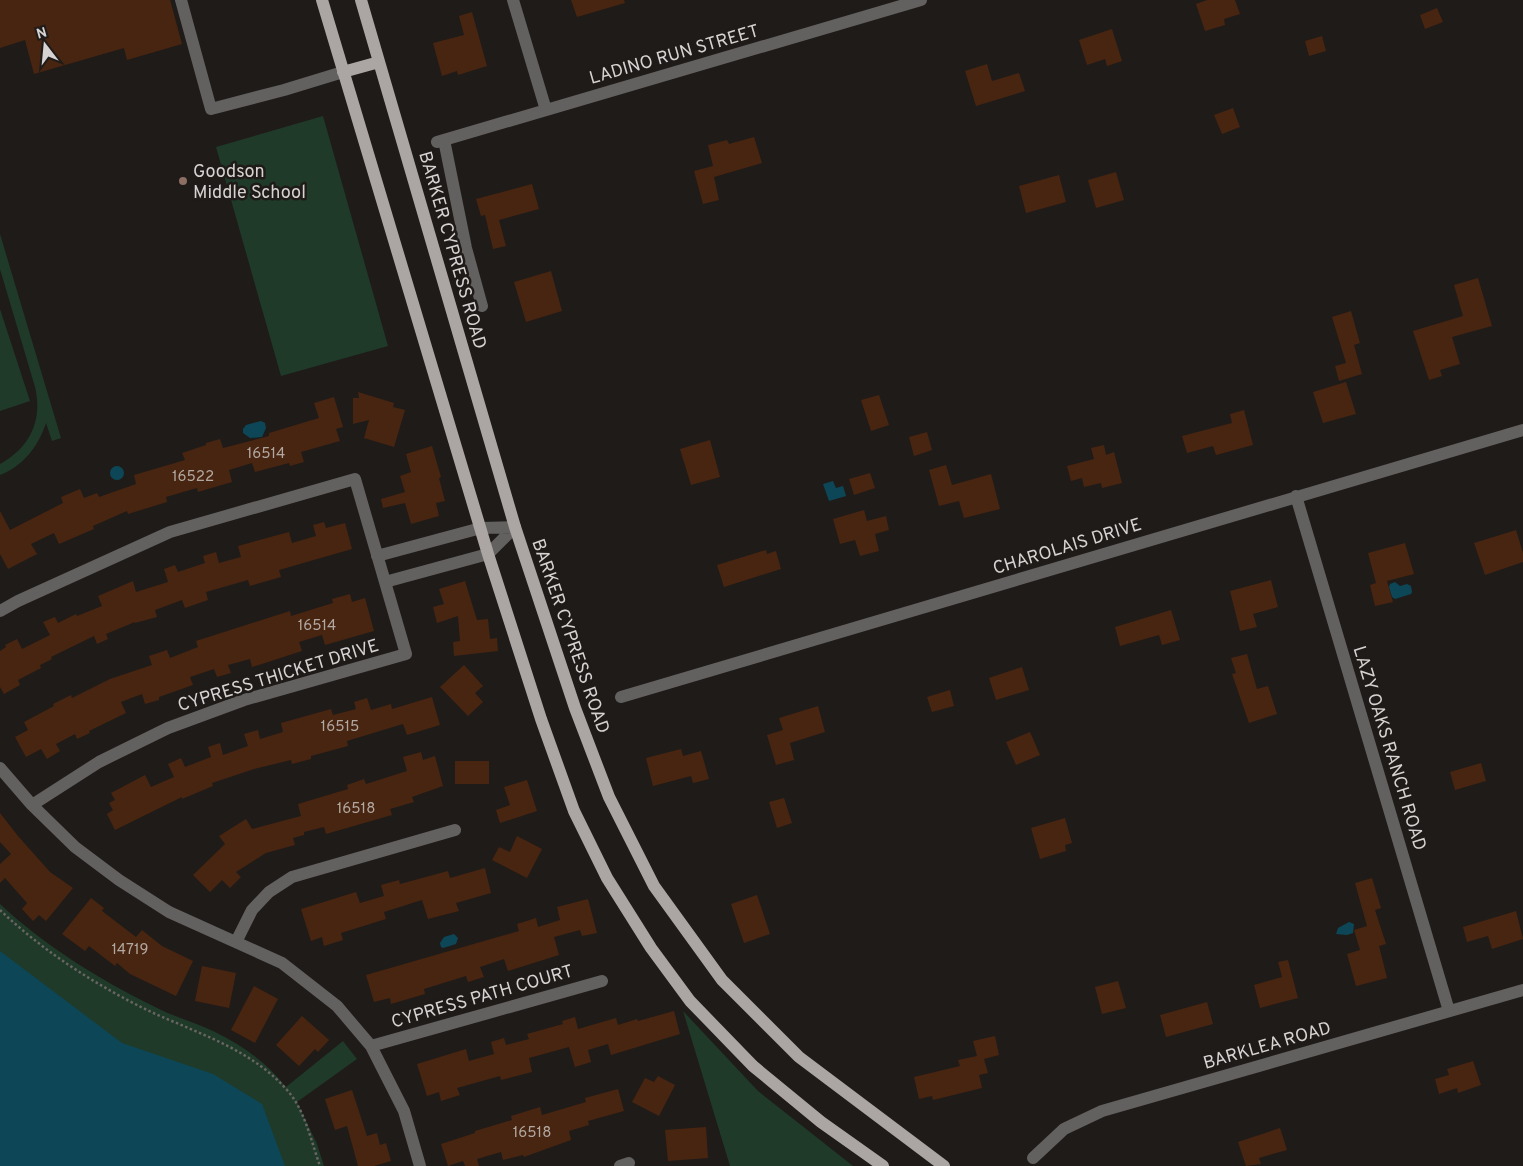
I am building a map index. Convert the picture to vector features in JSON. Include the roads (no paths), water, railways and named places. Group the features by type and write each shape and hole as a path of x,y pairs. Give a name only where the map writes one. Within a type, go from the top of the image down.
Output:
{"main road":[{"path":"322,0 488,554 541,719 574,811 607,878 646,941 690,1001 754,1066 821,1122 883,1166"},
{"name":"BARKER CYPRESS ROAD","path":"361,0 516,527 575,708 609,797 654,886 722,980 800,1057 944,1166"},
{"path":"343,72 379,62"}],"street":[{"path":"181,0 211,109 343,72"},
{"path":"513,0 546,110"},
{"name":"LADINO RUN STREET","path":"482,306 440,141 921,0"},
{"name":"CHAROLAIS DRIVE","path":"621,697 1523,430"},
{"path":"0,611 170,532 354,479 385,582 488,554 516,527"},
{"name":"LAZY OAKS RANCH ROAD","path":"1296,496 1449,1011"},
{"path":"377,556 481,528 516,527"},
{"name":"CYPRESS THICKET DRIVE","path":"32,805 99,762 168,728 244,700 406,654 385,582"},
{"path":"0,768 32,805 75,847 119,880 169,912 282,964 337,1006 371,1046 404,1111 420,1166"},
{"path":"236,942 252,910 269,892 292,877 455,830"},
{"name":"CYPRESS PATH COURT","path":"371,1046 602,981"},
{"name":"BARKLEA ROAD","path":"1033,1158 1064,1129 1102,1111 1523,990"}],"water":[{"path":"261,421 265,423 266,428 262,437 250,438 243,433 246,425"},
{"path":"114,466 120,466 124,473 120,480 114,480 110,476 110,470"},
{"path":"833,481 836,488 843,486 846,496 829,501 823,484"},
{"path":"1395,582 1400,586 1407,584 1411,586 1411,594 1395,599 1392,597 1389,587 1390,584"},
{"path":"1349,922 1354,924 1353,933 1347,935 1336,934 1338,928"},
{"path":"454,934 458,938 456,944 441,947 440,943 444,937"},
{"path":"0,951 122,1043 213,1074 262,1104 285,1166 0,1166"}],"place":[{"name":"Goodson Middle School","path":"183,181"}]}
